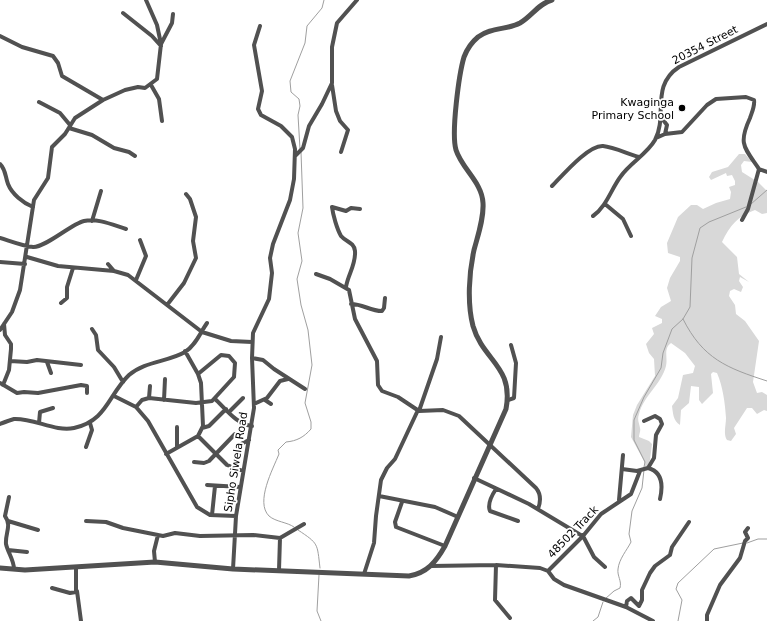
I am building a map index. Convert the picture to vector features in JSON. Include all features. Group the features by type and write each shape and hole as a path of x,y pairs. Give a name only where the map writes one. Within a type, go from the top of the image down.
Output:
{"street":[{"path":"0,330 12,312 20,290 33,207 36,196 48,178 52,147 75,118 103,100 125,90 138,87 145,88 151,85 157,78 161,45 157,25 146,0"},
{"path":"341,152 348,130 340,121 336,110 332,83 332,47 337,23 358,0"},
{"path":"0,568 76,568 154,562 233,569 409,576 421,573 431,566 445,546 506,409 508,400 507,383 500,370 481,345 471,318 472,265 483,203 478,185 463,165 457,151 455,126 463,61 471,44 486,32 518,24 540,5 552,0"},
{"path":"123,13 161,45"},
{"path":"161,45 172,23 173,14"},
{"name":"20354 Street","path":"656,138 660,116 662,90 674,70 767,24"},
{"name":"Sipho Siwela Road","path":"233,569 236,516 252,426 254,404 252,342 257,322 269,299 272,273 270,258 273,244 293,189 296,154 295,144 290,133 261,115 258,109 262,90 254,45 260,26"},
{"path":"0,36 22,47 53,56 58,63 62,76 103,100"},
{"path":"296,154 303,148 308,126 322,104 332,83"},
{"path":"151,85 159,99 162,121"},
{"path":"593,216 605,204 620,176 656,138 665,134 682,132 707,105 716,98 752,98 755,101 744,131 746,153 759,169 767,172"},
{"path":"40,102 60,112 69,126 114,148 129,152 135,156"},
{"path":"660,116 667,125 665,134"},
{"path":"552,186 578,160 598,146 606,146 639,157"},
{"path":"0,164 5,170 8,183 13,191 23,202 33,207"},
{"path":"742,220 748,209 759,169"},
{"path":"92,221 101,191"},
{"path":"167,305 184,283 196,258 193,241 196,217 190,199 186,194"},
{"path":"605,204 623,219 631,236"},
{"path":"346,287 348,276 354,265 355,250 352,244 340,235 340,229 334,219 332,206 346,211 351,208 360,209"},
{"path":"0,238 32,247 38,246 60,235 77,224 92,221 126,229"},
{"path":"136,280 146,256 140,240"},
{"path":"26,257 58,266 114,271 128,275 202,332 231,341 252,342"},
{"path":"0,262 25,264"},
{"path":"108,264 114,271"},
{"path":"61,303 67,298 67,287 73,268"},
{"path":"316,274 346,287 350,291 357,324 377,362 380,388 385,394 398,397 419,411 435,409 459,416 537,489 540,500 538,509"},
{"path":"352,304 358,304 373,311 382,311 384,308 385,298"},
{"path":"0,424 12,419 72,429 90,423 99,416 123,382 137,370 185,352 202,332 207,323"},
{"path":"4,324 6,338 11,344 8,375 2,384 17,393 38,393 71,386 86,385 87,393"},
{"path":"92,329 96,335 98,350 114,367 123,382"},
{"path":"364,574 374,543 383,474 395,459 419,411 437,359 441,337"},
{"path":"508,400 514,398 515,393 516,363 511,345"},
{"path":"166,454 198,436 202,428 203,402 198,374 185,352"},
{"path":"136,407 142,400 149,398 196,403 215,399 234,377 235,364 232,358 226,355 216,358 198,374"},
{"path":"252,358 263,360 305,389"},
{"path":"10,361 81,365"},
{"path":"48,362 51,373"},
{"path":"164,400 165,379"},
{"path":"254,404 265,400 280,381 285,379 290,380"},
{"path":"52,385 53,390"},
{"path":"149,398 150,386"},
{"path":"114,396 136,407 148,421 166,454 171,468 197,507 205,513 212,515 236,516"},
{"path":"202,428 209,426 243,398"},
{"path":"215,399 244,425 252,426"},
{"path":"265,400 271,404"},
{"path":"40,423 40,412 53,408"},
{"path":"622,469 640,471 647,468 654,458 656,435 662,422 655,416 644,421"},
{"path":"86,447 92,430 90,423"},
{"path":"177,427 178,447"},
{"path":"194,462 207,462 235,434"},
{"path":"198,436 228,465 243,471"},
{"path":"241,444 249,440"},
{"path":"619,500 623,455"},
{"path":"647,468 653,470 660,477 662,492 660,498"},
{"name":"48502 Track","path":"431,566 532,566 547,570 583,536 601,514 619,500 625,499 631,494 640,471"},
{"path":"474,478 538,509 583,536 594,557 605,567"},
{"path":"207,485 240,487"},
{"path":"212,515 215,486"},
{"path":"496,489 491,496 489,507 490,511 518,520"},
{"path":"379,496 402,502 435,507 458,517"},
{"path":"9,497 2,517 8,521 38,530"},
{"path":"402,502 395,522 396,527 445,546"},
{"path":"8,521 6,544 14,569"},
{"path":"86,521 106,522 123,528 163,536 175,534 200,536 235,535 280,538 304,524"},
{"path":"626,607 627,601 631,598 639,606 642,600 642,590 650,573 657,564 670,555 672,547 689,522"},
{"path":"706,621 720,585 740,558 745,541 748,538 745,532 748,528"},
{"path":"154,562 154,551 158,535"},
{"path":"279,570 280,538"},
{"path":"8,550 27,552"},
{"path":"496,565 495,600 510,618"},
{"path":"76,568 81,621"},
{"path":"547,570 554,579 564,585 626,607 653,621"},
{"path":"52,588 70,593 77,591"}],"shaded area":[{"path":"739,154 745,154 752,162 744,161 741,165 742,172 758,182 767,191 767,213 762,214 755,210 739,218 731,226 722,242 737,257 739,274 749,282 740,277 739,281 743,287 741,292 734,289 730,291 729,296 735,305 736,314 745,321 759,341 753,382 757,393 762,392 767,395 767,411 764,410 757,414 752,408 747,408 734,428 736,434 731,441 727,440 725,435 726,418 722,389 717,373 713,372 711,374 713,393 702,404 699,400 699,387 691,386 689,403 681,410 680,425 675,419 672,406 678,398 683,375 693,373 695,366 685,353 671,343 666,351 666,366 664,373 641,407 638,416 640,429 639,437 649,441 652,444 650,460 647,467 645,467 644,461 631,437 633,415 637,405 655,376 654,359 649,353 646,344 654,334 652,328 662,323 662,319 655,316 661,307 671,301 667,288 670,278 680,261 680,257 668,253 667,243 678,217 691,205 697,205 703,209 730,199 731,192 729,187 735,185 732,175 727,176 726,173 711,180 709,177 712,172 728,167"}],"waterway":[{"path":"300,149 298,115 300,106 299,99 291,92 290,81 305,43 307,26 322,8 324,0"},
{"path":"294,527 275,520 269,516 265,510 264,494 266,485 279,454 278,450 286,442 294,441 300,438 311,429 311,422 305,403 312,365 308,330 301,305 297,279 302,261 298,233 303,208 301,152"},
{"path":"751,204 767,190"},
{"path":"644,467 645,462 634,440 634,420 644,397 661,368 663,353 672,329 683,319 690,307 692,258 700,228 709,222 746,207"},
{"path":"683,319 699,344 708,353 728,366 767,381"},
{"path":"605,599 620,588 618,572 619,565 621,558 631,542 629,534 632,511 642,488 644,470"},
{"path":"298,530 310,538 316,545 320,568"},
{"path":"747,543 758,539 767,539"},
{"path":"678,621 682,600 676,589 678,583 714,549 743,543"},
{"path":"319,575 317,611 321,621"},
{"path":"593,621 598,617 603,602"}],"place":[{"name":"Kwaginga Primary School","path":"682,108"}]}
